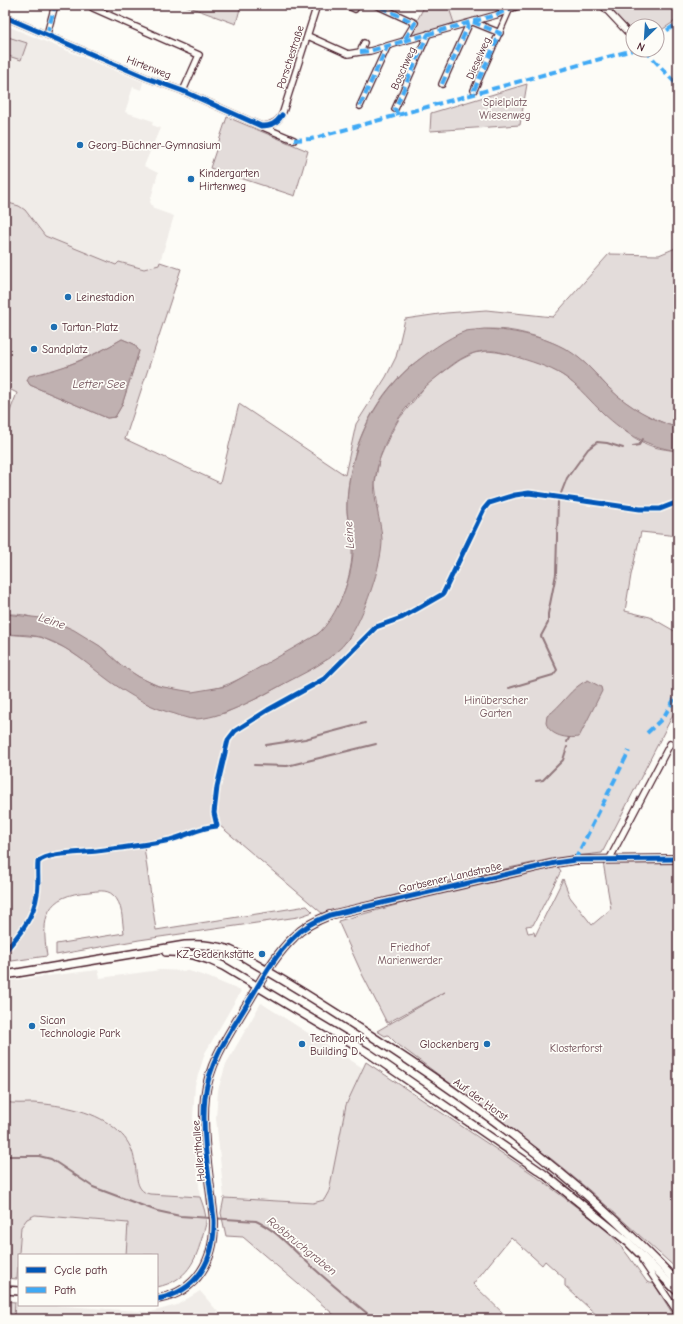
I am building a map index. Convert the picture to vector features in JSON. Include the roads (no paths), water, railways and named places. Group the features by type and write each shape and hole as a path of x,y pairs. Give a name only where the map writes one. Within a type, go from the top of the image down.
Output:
{"street":[{"path":"47,34 55,5"},
{"name":"Porschestraße","path":"261,126 274,124 282,115 317,5"},
{"path":"346,5 354,9 356,5"},
{"name":"Boschweg","path":"376,5 415,23 404,41"},
{"name":"Dieselweg","path":"473,22 501,14 509,6 520,5"},
{"path":"602,5 625,29"},
{"name":"Dieselweg","path":"474,90 500,33 509,6"},
{"path":"93,8 199,54 183,91"},
{"name":"Hirtenweg","path":"5,17 147,78 183,91 294,140"},
{"path":"442,84 473,22"},
{"name":"Boschweg","path":"308,36 348,54 387,47 473,22"},
{"name":"Dieselweg","path":"473,22 500,33"},
{"name":"Boschweg","path":"395,109 428,34"},
{"path":"360,52 364,43"},
{"path":"360,106 387,47"},
{"path":"609,860 670,744"},
{"name":"Garbsener Landstraße","path":"258,986 267,971 295,936 315,922 330,915 563,861 678,859"},
{"path":"5,975 185,945 209,945 235,952 267,971"},
{"path":"140,953 170,952 194,955 223,966 367,1052 514,1152 570,1194 628,1242 678,1292"},
{"name":"Auf der Horst","path":"267,971 390,1048 515,1136 601,1208 678,1283"},
{"name":"Hollerithallee","path":"158,1299 182,1290 202,1271 212,1249 214,1235 205,1118 206,1088 217,1054 258,986"},
{"path":"628,1242 661,1285 678,1313"},
{"name":"Auf der Horst","path":"664,1268 678,1277"},
{"path":"5,1290 18,1291"}],"water":[{"name":"Leine","path":"484,329 509,331 534,336 547,340 569,351 591,369 617,396 625,402 651,417 678,428 678,451 647,443 628,433 603,413 573,383 563,375 551,369 500,352 487,351 473,353 454,364 425,387 414,398 404,410 388,438 382,452 375,482 375,496 382,539 376,575 360,618 349,638 326,660 238,708 215,716 192,719 149,705 134,697 62,646 34,636 5,634 5,614 50,619 74,630 100,646 121,665 139,677 158,686 192,692 227,686 318,634 337,607 350,574 353,552 347,510 349,484 352,465 358,447 373,412 396,381 422,357 459,334 466,331"},
{"name":"Letter See","path":"122,339 134,344 139,351 122,405 115,417 107,418 30,385 27,380 29,376 54,370 88,357"},
{"path":"588,680 601,687 602,691 579,737 564,737 555,734 546,723 547,716 577,687"}],"waterway":[{"path":"633,446 639,445 643,439"},
{"path":"509,688 553,675 557,670 541,636 548,623 548,614 556,574 558,501 567,478 588,449 597,442 607,443 623,448"},
{"path":"266,745 305,739 365,723"},
{"path":"567,742 569,738"},
{"path":"254,765 287,766 376,744"},
{"path":"536,781 543,780 563,760 567,747"},
{"name":"Roßbruchgraben","path":"5,1156 39,1156 51,1159 93,1187 157,1211 180,1216 256,1221 270,1229 322,1276 374,1319"}],"place":[{"name":"Georg-Büchner-Gymnasium","path":"80,145"},
{"name":"Kindergarten Hirtenweg","path":"191,179"},
{"name":"Leinestadion","path":"68,297"},
{"name":"Tartan-Platz","path":"54,327"},
{"name":"Sandplatz","path":"34,349"},
{"name":"KZ-Gedenkstätte","path":"262,954"},
{"name":"Sican Technologie Park","path":"32,1026"},
{"name":"Technopark Building D","path":"302,1044"},
{"name":"Glockenberg","path":"487,1044"}],"park label":[{"name":"Spielplatz Wiesenweg","path":"505,108"},
{"name":"Hinüberscher Garten","path":"496,706"},
{"name":"Friedhof Marienwerder","path":"410,953"},
{"name":"Klosterforst","path":"576,1048"}]}
